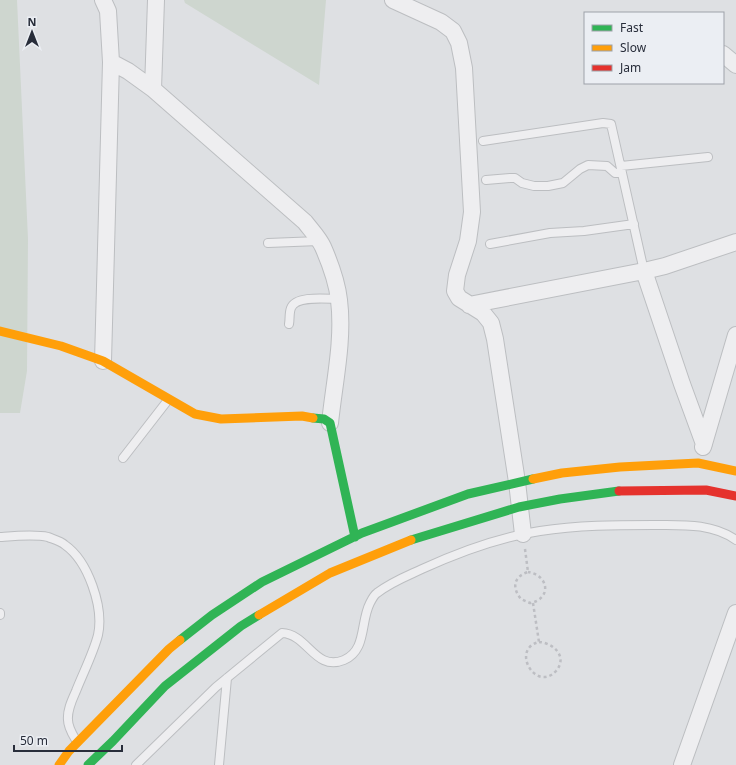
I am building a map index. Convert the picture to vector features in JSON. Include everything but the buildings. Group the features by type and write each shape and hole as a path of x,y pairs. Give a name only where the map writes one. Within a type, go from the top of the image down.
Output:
{"street":[{"path":"103,0 108,11 111,62 103,361"},
{"path":"153,89 156,0"},
{"path":"393,0 440,22 453,31 459,43 464,68 472,212 468,241 457,275 455,291 459,298 483,313 491,323 496,346 517,482 523,534"},
{"path":"724,55 736,65"},
{"path":"111,62 128,71 153,89 287,205 305,222 322,246 335,281 339,299 340,317 330,423 355,537"},
{"path":"469,305 644,271 665,266 736,242"},
{"path":"644,271 704,444 706,490"},
{"path":"0,330 61,346 103,361 169,400 196,414 221,418 302,416 324,419 330,423"},
{"path":"704,444 730,377 736,335"},
{"path":"59,765 79,759 113,741 165,686 204,654 324,564 355,537 468,494 562,473 613,468 736,471"},
{"path":"79,759 77,743 170,649 212,615 262,582 520,507 560,499 627,490 706,490 736,496"},
{"path":"682,765 736,613"}],"lane":[{"path":"483,141 602,123 611,124 644,271"},
{"path":"486,180 515,178 522,183 534,186 548,186 563,183 580,169 588,165 606,166 615,173 621,170 708,157"},
{"path":"490,244 550,232 584,231 634,224"},
{"path":"268,243 319,241"},
{"path":"289,324 291,307 295,302 304,299 339,299"},
{"path":"123,458 169,400"},
{"path":"136,765 216,687 282,633 290,633 296,637 325,662 336,663 345,660 356,652 360,645 369,605 375,594 392,583 442,560 523,534 571,527 686,525 709,528 727,533 736,540"},
{"path":"0,537 48,537 64,544 75,554 88,573 94,591 99,623 94,650 69,707 68,720 70,730 77,743"},
{"path":"219,765 227,678"}],"path":[{"path":"523,534 528,572"},
{"path":"528,572 534,573 541,577 545,587 544,593 540,600 533,603 521,600 515,589 515,583 518,578 522,574 528,572"},
{"path":"533,603 539,642"},
{"path":"539,642 546,642 558,651 561,656 560,665 551,675 544,677 532,672 527,665 527,653 529,648 533,643 539,642"}],"shaded area":[{"path":"0,0 17,0 28,239 27,371 20,413 0,413"},
{"path":"184,0 326,0 319,85 185,3"}],"traffic: fast":[{"path":"313,418 324,419 330,423 355,537"},
{"path":"180,640 212,615 262,582 362,533 468,494 533,479"},
{"path":"411,540 519,507 560,499 619,491"},
{"path":"88,765 165,686 241,626 259,615"}],"traffic: slow":[{"path":"0,331 61,346 103,361 195,414 221,419 302,416 313,418"},
{"path":"533,479 562,473 620,467 698,463 736,471"},
{"path":"259,615 330,573 411,540"},
{"path":"59,765 69,751 169,649 180,640"}],"traffic: jam":[{"path":"619,491 706,490 736,496"}]}
